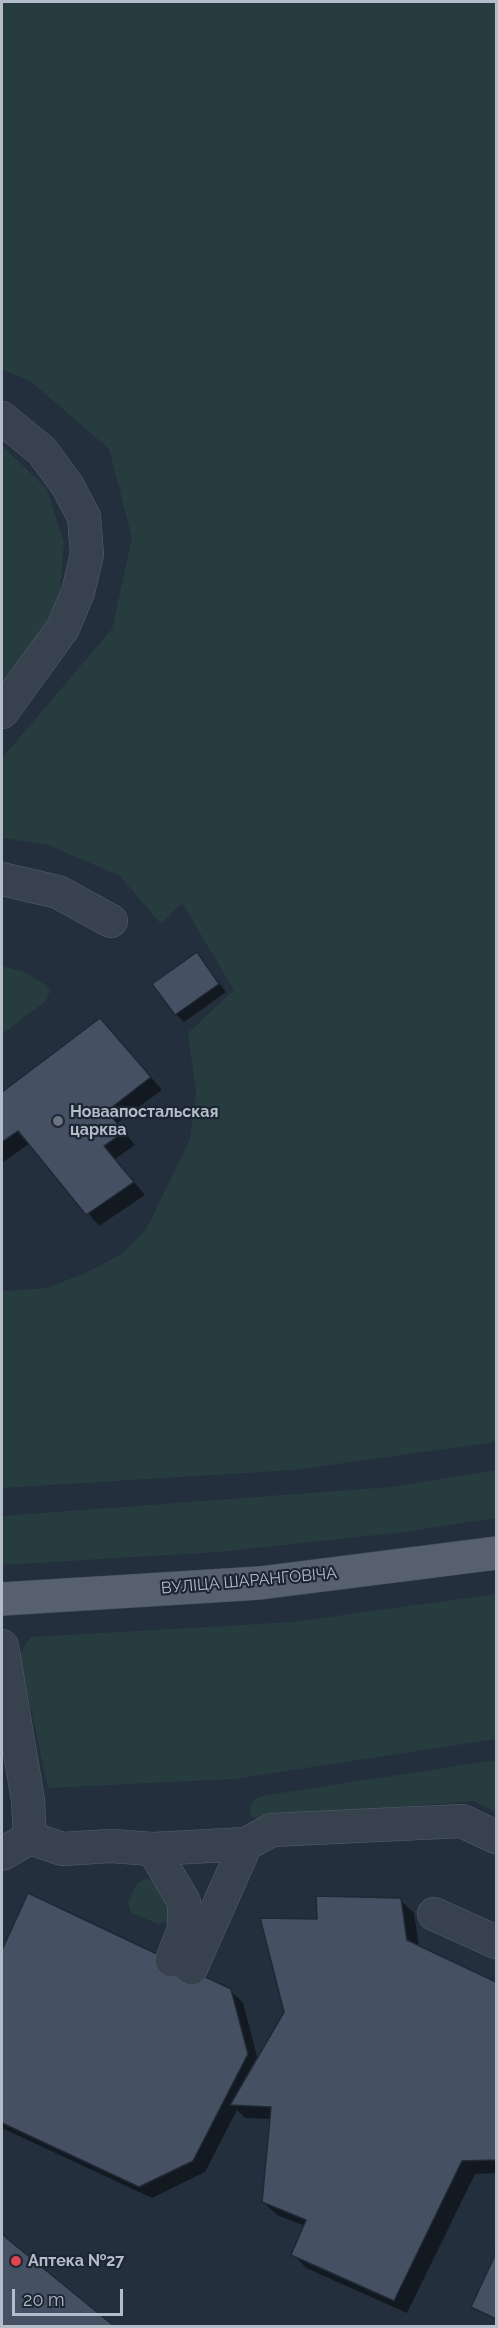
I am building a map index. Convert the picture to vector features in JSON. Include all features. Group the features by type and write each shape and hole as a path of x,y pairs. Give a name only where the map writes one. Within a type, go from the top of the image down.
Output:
{"main road":[{"name":"ВУЛІЦА ШАРАНГОВІЧА","path":"2,1599 261,1583 496,1553"}],"lane":[{"path":"2,418 42,451 67,485 84,517 87,554 78,592 63,628 2,712"},
{"path":"2,879 58,892 111,921"},
{"path":"2,1646 28,1800 30,1838"},
{"path":"2,1854 30,1838 62,1849 111,1846 153,1849 246,1844 272,1830 462,1821 496,1837"},
{"path":"153,1849 184,1902 182,1964 246,1844"},
{"path":"434,1914 496,1942"}],"green space":[{"path":"2,2 496,2 496,1442 294,1470 2,1488 2,1291 47,1288 83,1274 122,1254 147,1228 190,1139 196,1093 188,1033 234,990 182,903 161,924 120,876 48,845 2,838 2,758 112,629 132,538 109,449 29,380 2,370"},
{"path":"2,445 47,489 64,543 59,605 46,627 2,684"},
{"path":"2,966 25,972 44,984 50,991 46,1001 5,1032 2,1032"},
{"path":"496,1470 496,1518 396,1533 219,1552 2,1565 2,1516 390,1487"},
{"path":"496,1594 496,1739 234,1779 48,1788 19,1655 31,1637 293,1622"},
{"path":"496,1760 496,1812 473,1801 258,1819 251,1816 250,1806 255,1799 267,1795"},
{"path":"145,1879 154,1880 161,1889 169,1913 167,1922 158,1924 131,1913 128,1902 136,1885"}],"building":[{"path":"197,952 219,984 175,1015 152,984"},
{"name":"Новаапостальская царква","path":"100,1018 151,1077 107,1111 124,1132 104,1146 134,1182 86,1215 18,1131 2,1142 2,1092"},
{"path":"28,1893 231,1989 248,2054 193,2161 139,2187 2,2123 2,1950"},
{"path":"316,1896 401,1898 407,1940 496,1982 496,2160 462,2161 394,2301 291,2255 306,2220 262,2202 271,2107 230,2105 284,2012 260,1918 317,1919"},
{"path":"2,2234 10,2241 114,2326 2,2326"},
{"path":"496,2253 496,2319 471,2307"}],"place":[{"name":"Новаапостальская царква","path":"58,1121"},
{"name":"Аптека №27","path":"16,2261"}]}
